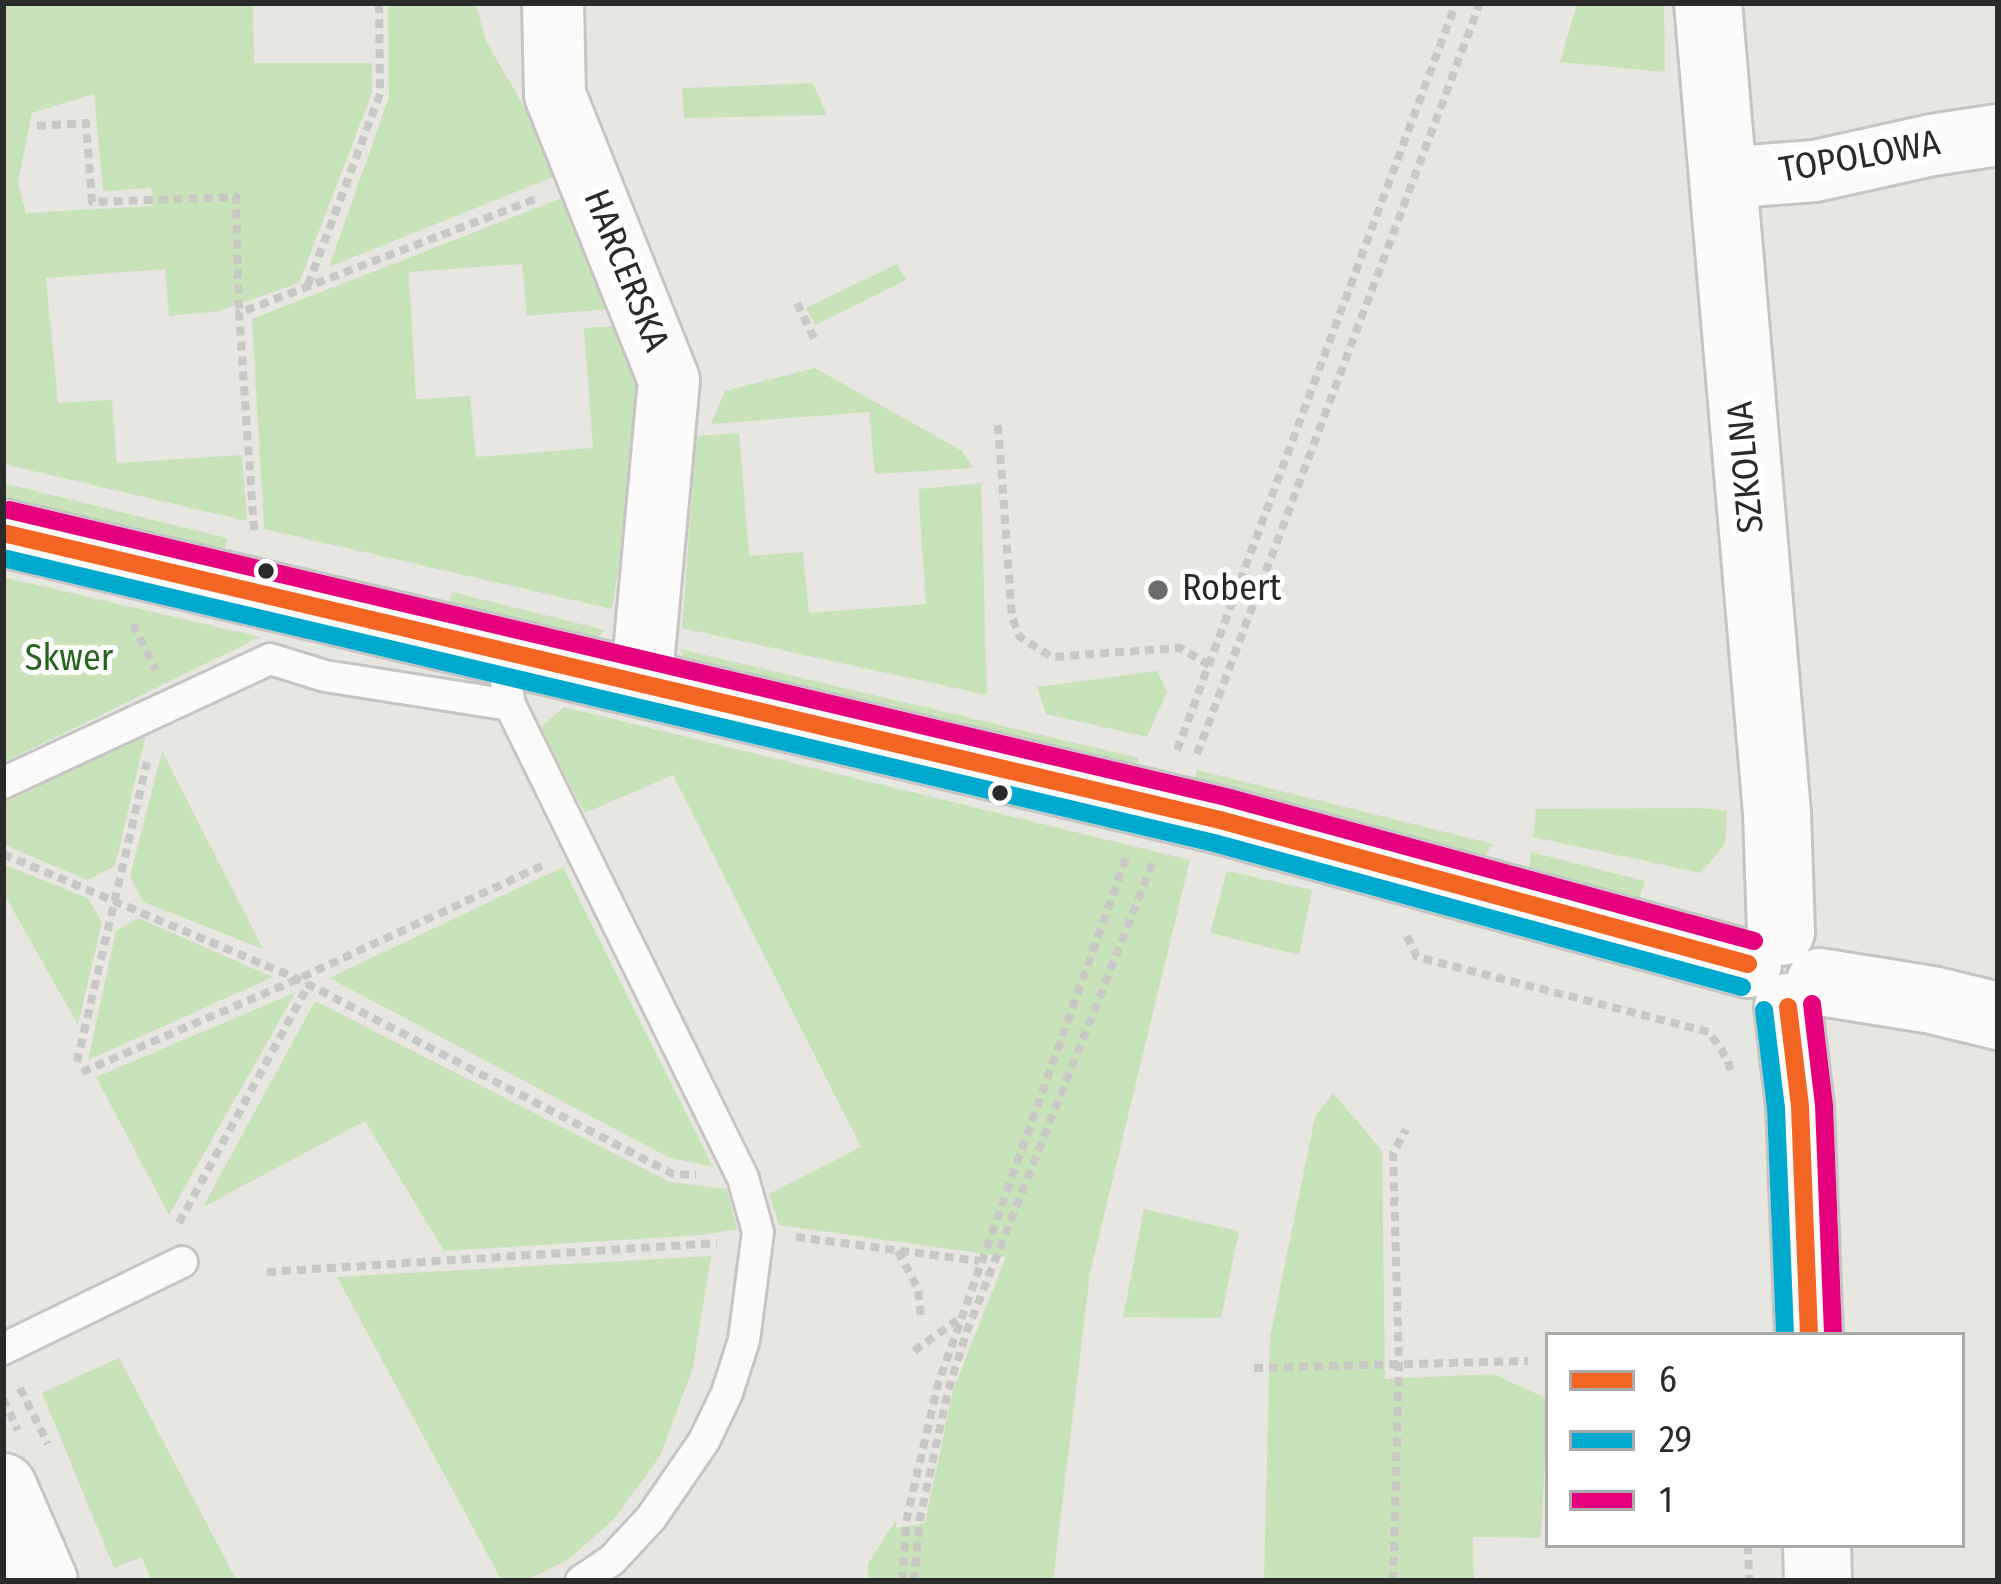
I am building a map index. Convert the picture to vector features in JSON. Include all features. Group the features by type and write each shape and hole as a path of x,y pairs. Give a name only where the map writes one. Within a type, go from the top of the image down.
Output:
{"street":[{"name":"HARCERSKA","path":"553,3 555,94 669,380 641,686"},
{"name":"SZKOLNA","path":"1708,3 1777,813 1784,971 1800,1106 1809,1332"},
{"name":"TOPOLOWA","path":"1722,178 1815,172 1998,135"},
{"path":"3,533 509,680 641,686 1164,790 1784,971 1998,1016"},
{"path":"3,1487 44,1581"},
{"path":"1817,1548 1818,1581"}],"lane":[{"path":"3,783 163,699 270,659 325,676 509,680 582,847 743,1178 758,1232 744,1340 727,1394 704,1441 651,1517 612,1560 581,1581"},
{"path":"3,1349 176,1251"}],"path":[{"path":"308,286 380,94 379,3"},
{"path":"914,1581 920,1517 948,1391 968,1330 1456,3"},
{"path":"902,1581 907,1516 938,1384 979,1261 1480,3"},
{"path":"38,126 86,123 92,202 236,197 254,537"},
{"path":"239,313 587,179"},
{"path":"797,303 816,342"},
{"path":"998,425 1012,617 1020,637 1052,657 1180,648 1209,665"},
{"path":"76,1062 163,699 126,611"},
{"path":"82,1072 298,979 582,847"},
{"path":"3,854 309,984 674,1174 743,1178"},
{"path":"1402,926 1417,958 1709,1032 1728,1060 1731,1077"},
{"path":"176,1251 309,984"},
{"path":"1393,1581 1399,1365 1393,1154 1406,1129"},
{"path":"267,1272 706,1245 758,1232 979,1261"},
{"path":"898,1251 919,1289 921,1318"},
{"path":"914,1351 961,1318"},
{"path":"1254,1369 1528,1361"},
{"path":"1748,1548 1749,1581"}],"green space":[{"path":"3,3 253,3 254,63 372,63 372,93 299,283 219,311 169,316 165,269 46,278 58,403 112,400 117,463 242,455 247,521 3,464","holes":["94,94 103,191 151,188 153,206 26,213 18,183 32,113"]},
{"path":"388,3 475,3 487,43 563,173 329,267 389,97"},
{"path":"1577,3 1664,3 1665,72 1560,62"},
{"path":"813,83 827,115 684,118 682,88"},
{"path":"572,194 620,308 527,316 522,264 409,272 416,399 470,396 476,457 593,448 584,328 631,325 649,372 612,609 264,529 252,319"},
{"path":"897,264 906,280 815,325 806,308"},
{"path":"815,368 962,451 973,468 875,474 869,412 711,424 725,391"},
{"path":"739,433 749,556 803,552 809,613 926,604 918,489 981,483 987,695 682,628 696,436"},
{"path":"3,483 227,538 224,556 3,503"},
{"name":"Skwer","path":"3,577 260,637 3,763"},
{"path":"452,592 605,630 589,645 448,609"},
{"path":"680,649 1139,758 1134,773 687,668"},
{"path":"1157,671 1167,692 1147,737 1046,714 1037,687"},
{"path":"564,707 1190,860 1090,1273 1053,1581 868,1581 868,1564 896,1520 896,1528 925,1523 953,1390 1006,1257 779,1225 769,1194 861,1147 673,775 585,813 540,728"},
{"path":"147,730 115,866 87,880 3,844 3,797"},
{"path":"162,751 263,949 143,902 130,876"},
{"path":"1197,770 1493,844 1481,860 1191,788"},
{"path":"1536,809 1727,811 1725,843 1701,873 1533,837"},
{"path":"1531,852 1645,881 1638,904 1529,872"},
{"path":"3,864 88,898 102,922 78,1025 3,892"},
{"path":"563,867 713,1167 668,1157 329,978"},
{"path":"1227,871 1312,890 1299,955 1210,933"},
{"path":"138,918 273,977 88,1060 116,931"},
{"path":"296,992 169,1215 96,1077"},
{"path":"315,1001 670,1182 727,1189 737,1229 444,1251 365,1121 203,1207"},
{"path":"1333,1093 1382,1150 1385,1379 1493,1374 1545,1398 1541,1538 1473,1537 1474,1581 1264,1581 1270,1337 1315,1117"},
{"path":"1144,1209 1239,1231 1221,1318 1123,1317"},
{"path":"711,1256 693,1368 660,1456 615,1518 568,1560 525,1581 502,1581 337,1277"},
{"path":"119,1358 237,1581 152,1581 142,1557 114,1568 42,1393"}],"transit line":[{"name":"1","path":"9,510 1226,797 1754,941"},
{"name":"6","path":"3,533 1220,820 1748,964"},
{"name":"29","path":"3,558 1214,843 1742,987"},
{"name":"1","path":"1812,1004 1824,1105 1833,1332"},
{"name":"6","path":"1788,1007 1800,1106 1809,1332"},
{"name":"29","path":"1764,1010 1776,1108 1785,1332"}],"place":[{"name":"Robert","path":"1158,590"}]}
